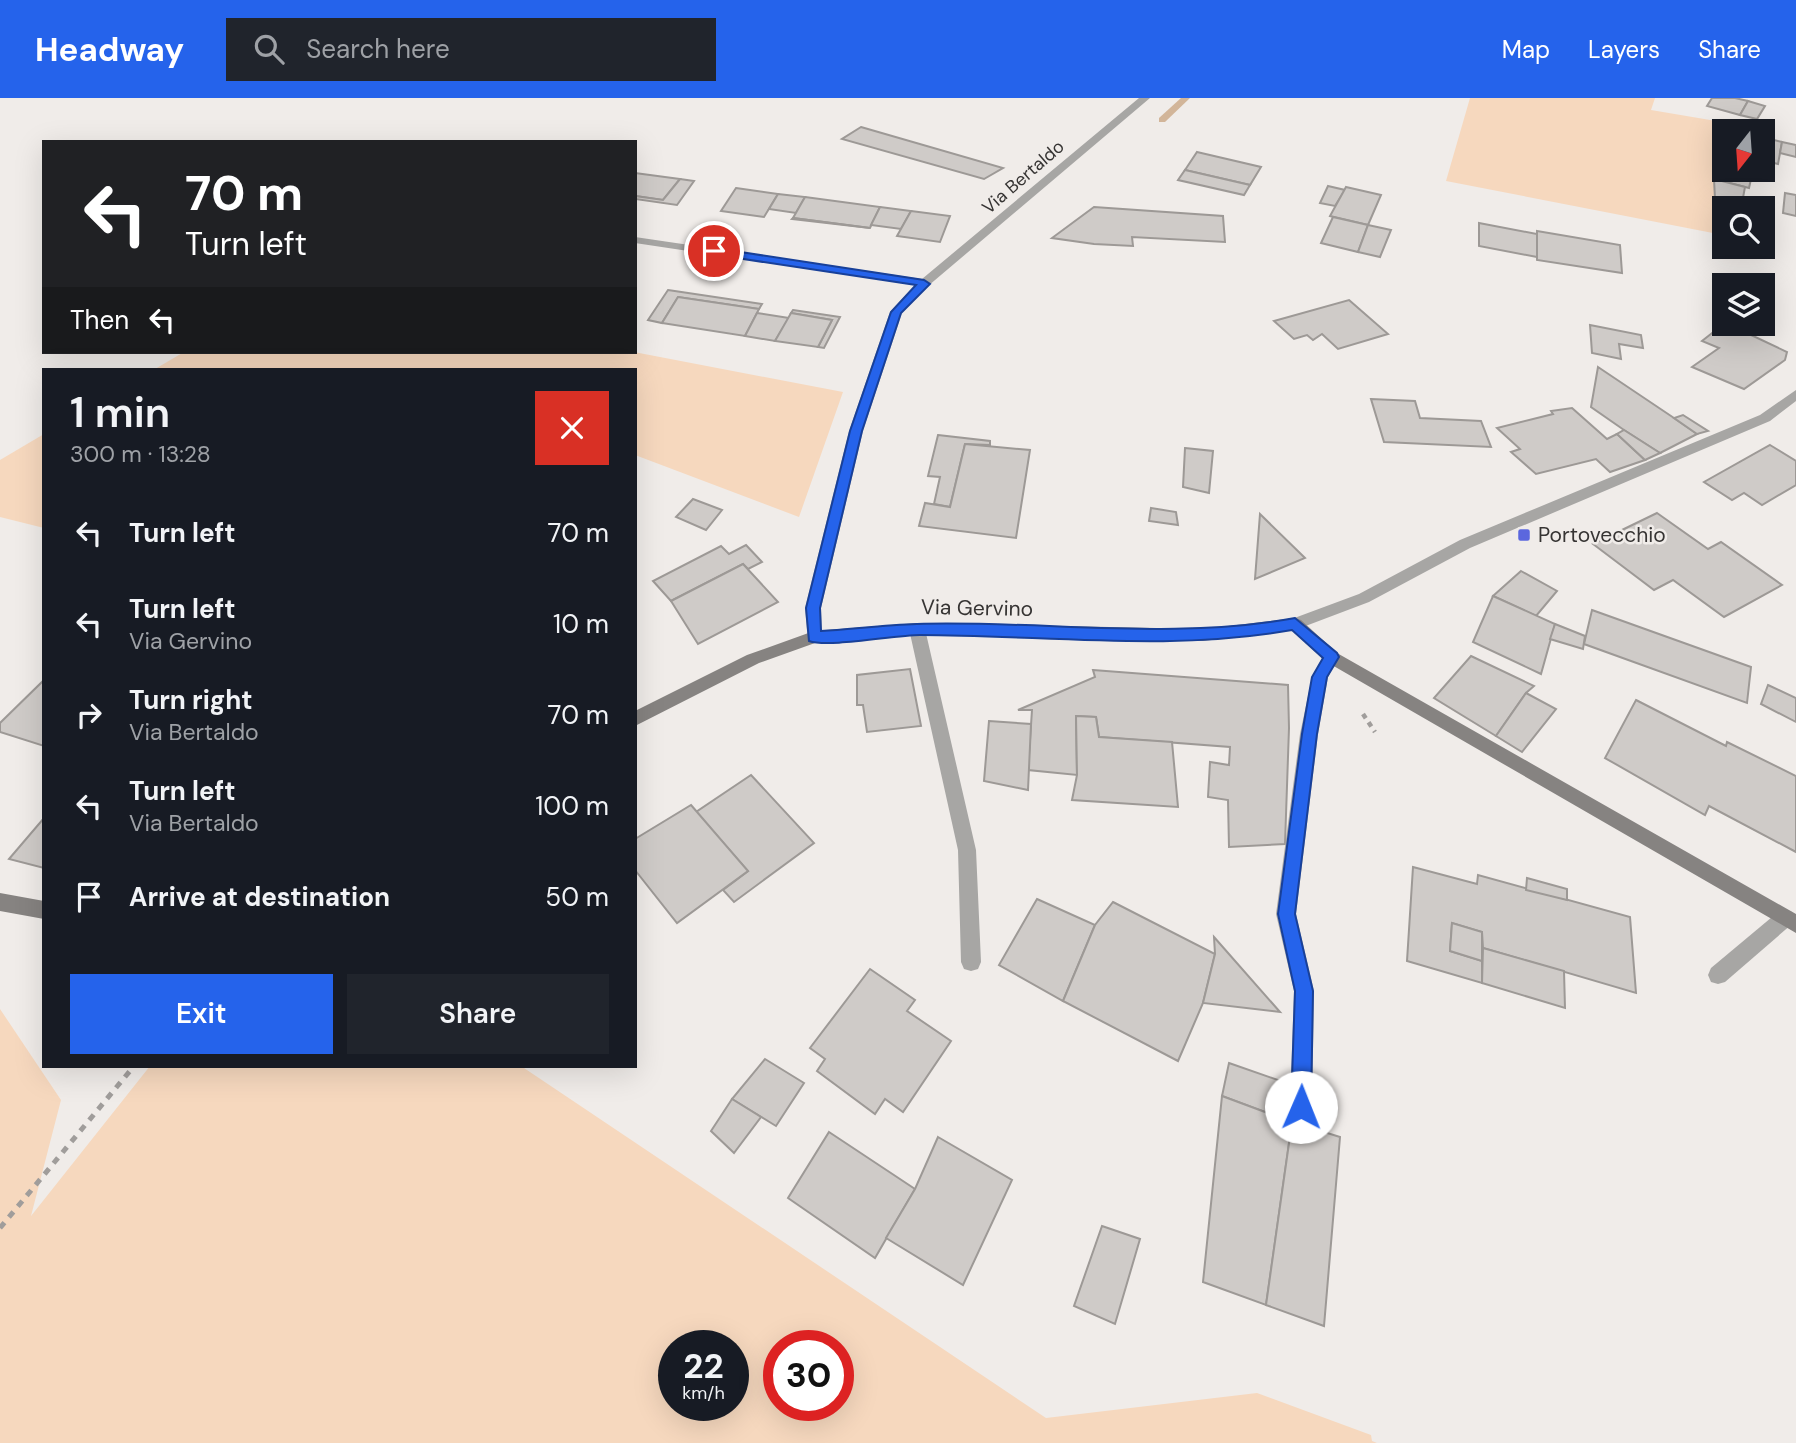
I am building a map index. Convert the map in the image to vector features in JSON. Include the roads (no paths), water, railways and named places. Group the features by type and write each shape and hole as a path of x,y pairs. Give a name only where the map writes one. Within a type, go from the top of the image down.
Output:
{"street":[{"name":"Via Bertaldo","path":"814,637 813,608 856,431 896,312 924,284 1145,98"},
{"path":"637,240 924,284"},
{"path":"1718,975 1791,921 1331,657 1295,624 1364,598 1465,544 1766,418 1796,394"},
{"name":"Via Gervino","path":"637,718 753,659 814,637 917,629 1203,635 1295,624"},
{"path":"917,629 967,850 971,962"},
{"path":"1301,1107 1304,991 1286,914 1311,722 1320,677 1331,657"},
{"path":"0,902 42,909"}],"waterway":[{"path":"1162,120 1186,98"}],"place":[{"name":"Portovecchio","path":"1524,535"}]}
